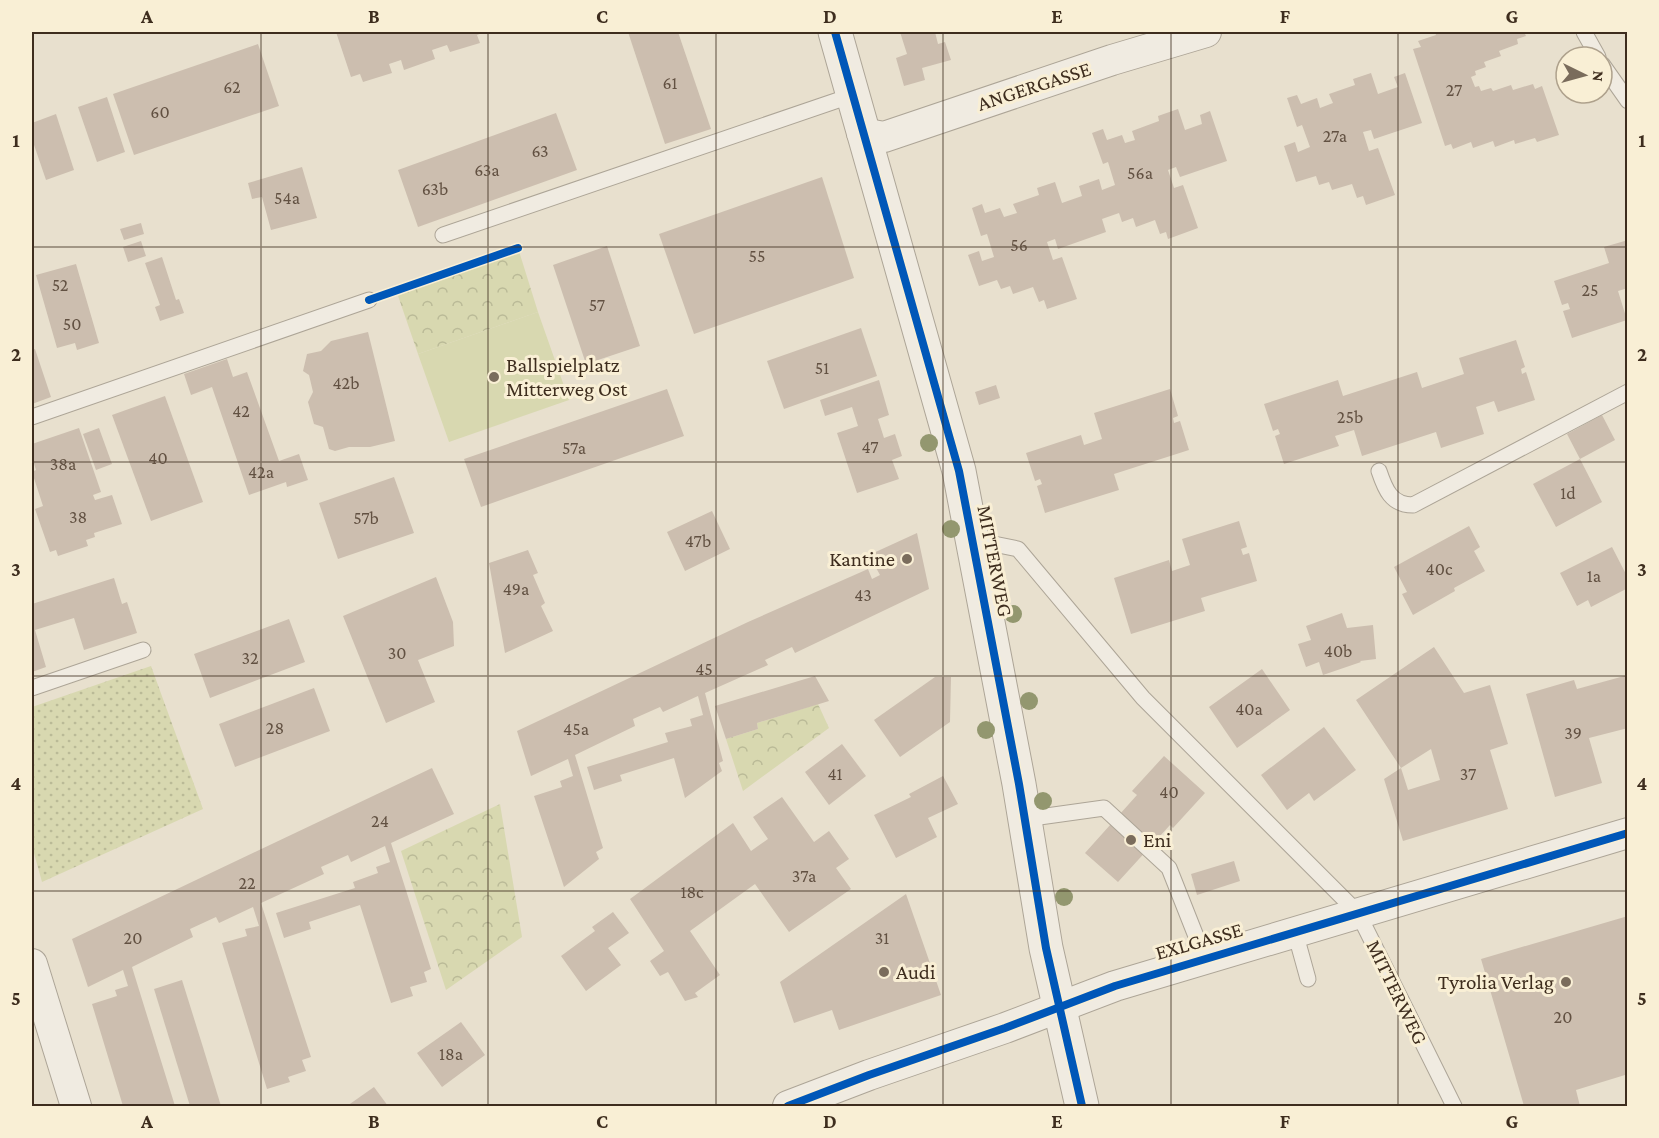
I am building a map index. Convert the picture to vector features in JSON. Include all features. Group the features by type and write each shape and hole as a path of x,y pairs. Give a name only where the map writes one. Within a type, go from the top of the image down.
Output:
{"street":[{"name":"MITTERWEG","path":"835,32 959,471 974,540 1025,819 1046,948 1082,1107"},
{"name":"ANGERGASSE","path":"862,134 885,137 1112,60 1206,32"},
{"name":"EXLGASSE","path":"788,1107 869,1075 1114,986 1628,833"},
{"path":"32,964 76,1107"}],"lane":[{"path":"1614,81 1628,101"},
{"path":"443,235 853,95"},
{"path":"32,417 369,300"},
{"path":"1379,471 1390,496 1403,505 1413,505 1628,392"},
{"name":"MITTERWEG","path":"974,540 1018,549 1143,698 1358,913 1454,1107"},
{"path":"32,688 143,650"},
{"path":"1025,819 1104,808 1169,868 1205,959"},
{"path":"1295,932 1308,979"}],"green space":[{"path":"518,248 538,312 418,354 396,290"},
{"name":"Ballspielplatz Mitterweg Ost","path":"538,312 569,400 449,442 418,354"},
{"path":"151,666 203,809 42,882 32,846 32,707"},
{"path":"818,704 829,728 743,791 726,739 758,729 757,723"},
{"path":"500,804 522,937 446,990 401,851"}],"building":[{"path":"336,32 485,32 477,35 480,43 450,52 447,45 432,50 435,59 404,70 401,60 389,64 392,73 363,82 360,74 351,77"},
{"path":"628,32 678,32 711,129 665,144"},
{"path":"900,32 935,32 938,44 945,42 951,60 922,68 925,80 904,86 896,58 907,54"},
{"path":"1435,32 1524,32 1526,36 1517,39 1518,44 1499,51 1501,56 1484,62 1486,67 1475,71 1476,75 1471,77 1475,87 1479,86 1481,91 1491,88 1493,91 1511,85 1513,90 1533,84 1535,89 1542,86 1559,135 1537,142 1535,138 1515,144 1514,140 1495,147 1493,141 1473,148 1471,142 1453,149 1451,144 1445,146 1413,49 1421,47 1418,41 1436,35"},
{"path":"258,44 279,106 134,155 113,94"},
{"path":"1371,73 1378,94 1398,87 1394,77 1405,73 1422,123 1374,139 1371,130 1363,132 1369,151 1378,148 1395,195 1366,205 1363,196 1357,198 1352,184 1332,190 1329,182 1319,185 1316,176 1296,182 1284,146 1295,142 1298,152 1310,147 1302,125 1297,127 1287,98 1297,95 1301,104 1317,98 1320,108 1333,103 1329,94 1355,85 1353,79"},
{"path":"107,97 125,152 97,162 78,107"},
{"path":"1178,109 1185,130 1202,124 1200,115 1210,111 1227,161 1180,177 1176,167 1168,170 1174,188 1183,185 1198,228 1168,239 1166,232 1160,234 1155,220 1136,227 1133,218 1122,222 1119,213 1102,219 1106,232 1058,249 1055,239 1047,242 1053,260 1062,257 1077,299 1047,309 1044,300 1039,302 1033,287 1013,294 1010,286 1001,289 997,280 979,286 968,255 979,251 982,261 994,257 987,234 981,236 972,208 982,204 985,213 1000,208 1004,217 1017,213 1013,204 1039,195 1037,188 1055,182 1062,203 1082,196 1079,186 1099,179 1102,190 1115,185 1108,162 1103,164 1092,133 1103,129 1107,140 1122,135 1125,143 1135,140 1132,131 1159,121 1158,116"},
{"path":"556,113 577,170 418,227 398,170"},
{"path":"56,114 74,170 46,180 32,139 32,123"},
{"path":"302,167 317,218 271,230 262,197 252,199 248,183"},
{"path":"822,177 854,278 694,334 659,234"},
{"path":"141,223 144,234 124,240 120,229"},
{"path":"1628,240 1628,288 1618,291 1627,320 1572,338 1563,311 1570,309 1568,303 1562,305 1554,281 1609,263 1604,247"},
{"path":"141,241 146,256 128,262 123,247"},
{"path":"607,246 640,346 586,364 553,265"},
{"path":"162,257 176,300 179,299 184,313 160,321 155,307 160,305 145,263"},
{"path":"76,264 99,343 77,350 75,343 57,348 36,275"},
{"path":"861,328 877,376 784,409 767,361"},
{"path":"368,332 395,441 370,447 349,447 335,451 329,449 323,427 314,424 308,402 313,392 309,375 303,371 307,354 321,351 331,341"},
{"path":"1516,340 1525,367 1521,369 1522,374 1526,372 1535,400 1498,412 1494,401 1476,407 1484,434 1441,448 1436,432 1362,456 1354,430 1335,436 1339,446 1284,464 1275,436 1280,434 1278,429 1273,431 1264,404 1338,380 1343,396 1417,372 1422,388 1464,374 1459,358"},
{"path":"35,349 51,397 32,404 32,350"},
{"path":"227,359 233,377 247,372 279,461 299,454 308,480 287,487 286,482 249,495 212,387 191,395 184,374"},
{"path":"879,380 889,415 878,419 884,438 895,434 902,456 892,460 899,479 857,493 837,433 858,426 852,407 825,416 820,400"},
{"path":"996,385 1000,398 979,405 975,392"},
{"path":"667,389 684,436 481,507 464,459"},
{"path":"1170,389 1178,416 1173,418 1174,423 1180,421 1189,450 1114,474 1119,490 1045,513 1037,486 1042,484 1040,479 1035,481 1026,453 1081,435 1084,445 1102,439 1094,413"},
{"path":"165,396 203,502 151,521 112,415"},
{"path":"1602,415 1615,440 1580,459 1567,434"},
{"path":"79,428 101,492 93,495 95,500 112,495 122,524 94,533 95,537 86,540 88,546 58,556 56,550 50,552 35,509 43,506 32,472 36,470 32,457 32,444"},
{"path":"99,428 112,464 96,470 83,434"},
{"path":"1580,459 1602,502 1556,527 1533,484"},
{"path":"394,477 414,533 338,559 319,503"},
{"path":"712,511 730,549 685,571 667,532"},
{"path":"1239,521 1247,547 1241,549 1243,555 1249,553 1257,581 1201,598 1205,611 1131,634 1114,578 1169,560 1172,571 1190,565 1182,539"},
{"path":"1469,526 1480,547 1474,551 1485,571 1413,615 1402,594 1407,592 1394,567"},
{"path":"917,533 929,589 795,653 792,647 765,660 768,665 705,693 723,761 719,763 722,771 685,798 674,758 620,775 622,781 594,790 587,767 668,742 665,733 692,726 690,719 703,715 698,696 663,712 660,707 633,719 635,726 575,755 603,848 596,852 599,859 564,887 534,796 562,787 560,781 573,776 568,759 531,776 517,731 748,622 868,569 872,579 880,575 869,555"},
{"path":"1612,547 1628,578 1628,588 1591,607 1588,600 1577,606 1560,573"},
{"path":"528,550 538,573 533,575 545,603 541,606 553,631 505,653 489,563"},
{"path":"436,577 453,622 454,646 418,660 435,702 386,723 343,616"},
{"path":"114,578 122,604 127,602 137,633 84,650 74,618 35,630 46,667 32,672 32,604"},
{"path":"1342,613 1347,628 1373,625 1376,659 1360,661 1323,675 1319,662 1306,667 1298,644 1311,640 1306,626"},
{"path":"289,619 305,662 210,698 194,654"},
{"path":"1434,647 1464,693 1490,685 1508,744 1490,750 1508,809 1403,841 1384,779 1401,768 1356,700","holes":["1431,749 1440,780 1408,790 1401,768"]},
{"path":"1262,669 1290,710 1237,748 1209,707"},
{"path":"1628,675 1628,728 1589,738 1602,783 1555,797 1526,694 1574,680 1577,689"},
{"path":"815,676 829,701 757,723 758,729 726,739 715,706"},
{"path":"935,677 951,677 950,722 900,757 874,720"},
{"path":"314,688 330,731 235,767 219,724"},
{"path":"1324,727 1356,770 1314,801 1309,793 1287,810 1261,775"},
{"path":"842,744 866,776 829,805 805,772"},
{"path":"1164,756 1205,793 1173,828 1170,825 1118,882 1085,853 1137,795 1132,791"},
{"path":"432,768 454,814 391,843 431,969 424,972 427,982 410,987 413,996 391,1003 360,905 309,922 311,929 284,938 276,913 355,888 353,882 378,873 376,867 390,862 385,846 351,862 348,855 321,867 324,874 261,903 311,1057 302,1060 306,1071 288,1077 290,1082 267,1089 222,943 247,936 245,929 259,926 253,907 219,923 216,917 190,929 193,937 132,967 175,1106 123,1106 92,1004 117,996 115,990 128,986 123,970 88,987 72,939"},
{"path":"943,776 958,804 928,818 937,837 896,858 874,815 911,797 909,794"},
{"path":"782,797 814,842 829,831 849,859 836,868 851,889 789,932 755,884 690,931 720,975 695,993 698,997 685,1001 668,972 660,976 650,961 664,951 630,899 733,823 751,851 768,839 753,817"},
{"path":"1234,861 1240,881 1197,895 1191,874"},
{"path":"906,894 941,995 839,1030 832,1010 794,1023 780,982"},
{"path":"613,912 629,933 608,948 621,965 586,991 561,956 595,931 592,927"},
{"path":"1628,916 1628,1081 1625,1075 1576,1090 1580,1106 1524,1106 1481,959"},
{"path":"182,980 221,1106 190,1106 154,989"},
{"path":"461,1022 485,1055 442,1087 417,1053"},
{"path":"374,1087 388,1106 347,1106"}],"cycle path":[{"path":"835,32 959,471 1019,784 1046,948 1082,1106"},
{"path":"369,300 518,248"},
{"path":"788,1106 1115,986 1628,833"}],"place":[{"name":"Ballspielplatz Mitterweg Ost","path":"494,377"},
{"name":"Kantine","path":"907,559"},
{"name":"Eni","path":"1131,840"},
{"name":"Audi","path":"884,972"},
{"name":"Tyrolia Verlag","path":"1566,982"}]}
